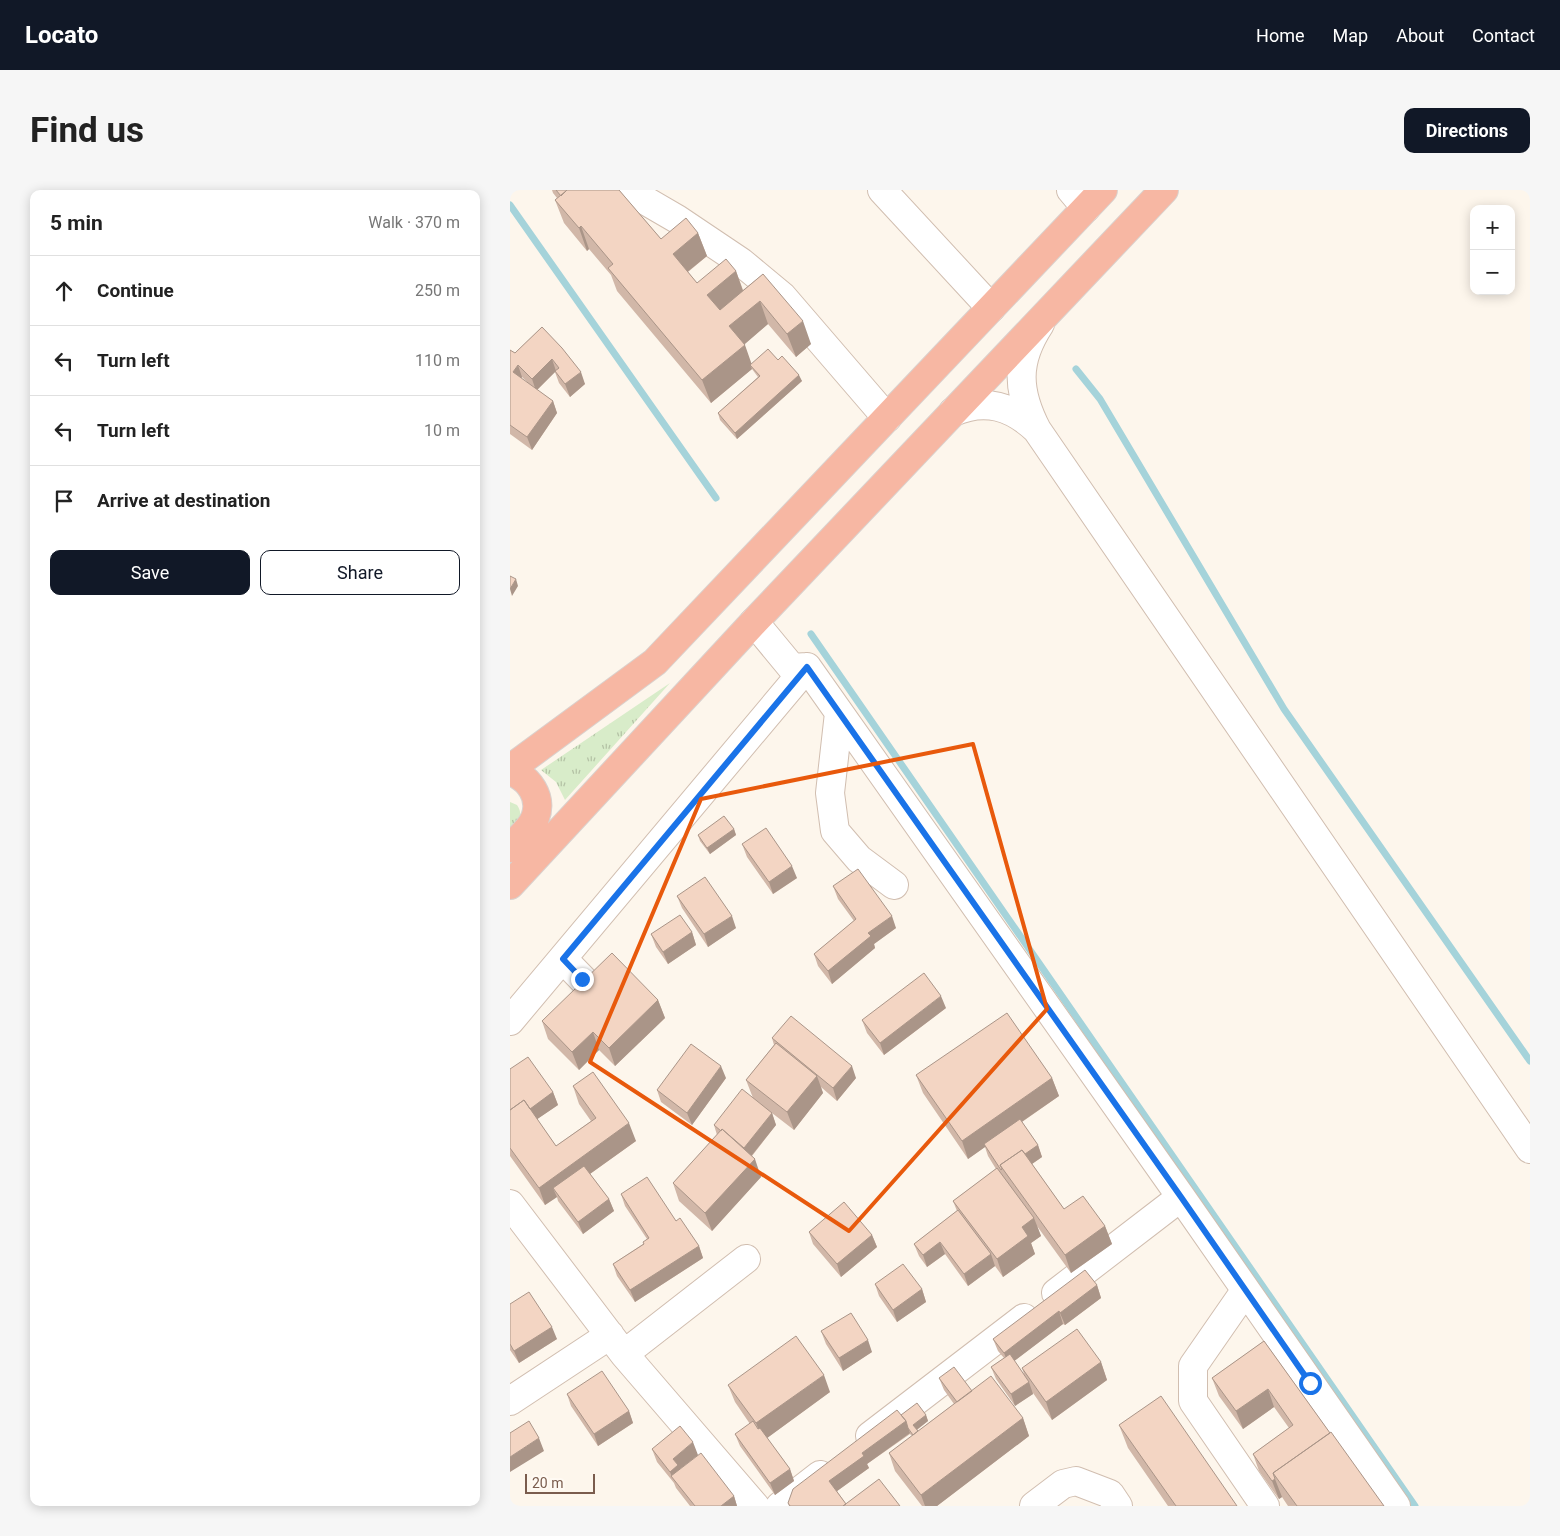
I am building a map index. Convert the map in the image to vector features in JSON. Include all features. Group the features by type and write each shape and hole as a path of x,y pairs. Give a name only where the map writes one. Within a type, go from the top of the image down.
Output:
{"highway":[{"path":"510,885 754,622 1164,190"},
{"path":"510,848 532,823 537,806 535,792 530,784 510,770 655,662 991,308 1086,196"}],"street":[{"path":"627,190 677,219 741,262 782,296 887,418"},
{"path":"882,190 991,308"},
{"path":"1061,298 1039,326 1024,353 1022,371 1023,396 1028,413 1037,430 1530,1149"},
{"path":"953,412 962,408 982,405 1003,407 1015,412 1037,430"},
{"path":"754,622 840,713 1396,1506"},
{"path":"510,1021 563,959 799,668"},
{"path":"840,713 830,793 835,831 859,859 894,885"},
{"path":"563,959 592,990"},
{"path":"780,1506 1181,1197"},
{"path":"510,1204 617,1345 755,1506"},
{"path":"510,1401 617,1345 746,1259"},
{"path":"1245,1291 1193,1366 1192,1402 1265,1506"},
{"path":"1034,1506 1063,1484 1076,1481 1110,1494 1118,1506"}],"highlighted area":[{"path":"973,744 1047,1009 849,1231 590,1062 701,799"}],"green space":[{"path":"670,683 565,800 556,782 541,770"},
{"path":"510,802 517,805 520,816 510,833"}],"building":[{"path":"556,190 567,190 561,196"},
{"path":"567,190 619,190 661,239 686,218 698,233 673,254 697,283 726,259 736,271 707,295 720,310 763,274 803,321 787,334 760,301 729,326 745,345 702,380 608,268 613,264 581,226 579,228 555,200"},
{"path":"542,327 581,372 565,384 555,371 559,368 552,359 532,379 518,365 513,372 553,401 527,437 510,425 510,350 515,353"},
{"path":"768,349 778,360 782,356 799,375 735,433 718,413 760,376 750,365"},
{"path":"510,576 516,579 510,589"},
{"path":"724,816 734,829 707,848 698,835"},
{"path":"766,828 792,866 769,882 742,844"},
{"path":"858,869 892,916 868,933 871,936 828,971 814,954 856,919 833,886"},
{"path":"705,877 732,916 704,934 677,896"},
{"path":"680,915 692,932 663,952 651,934"},
{"path":"612,953 658,1000 609,1048 593,1032 572,1052 542,1021"},
{"path":"924,973 941,996 880,1043 862,1020"},
{"path":"1007,1013 1052,1078 962,1141 916,1075"},
{"path":"791,1016 852,1066 833,1088 772,1038"},
{"path":"776,1043 817,1076 787,1112 746,1080"},
{"path":"691,1044 721,1066 687,1113 657,1090"},
{"path":"528,1057 553,1092 530,1109 524,1100 510,1110 510,1069"},
{"path":"593,1072 629,1123 539,1188 510,1148 510,1110 524,1100 556,1146 596,1118 573,1086"},
{"path":"742,1089 772,1113 744,1148 722,1129 721,1131 714,1125"},
{"path":"1020,1119 1038,1145 1025,1154 1022,1150 1000,1165 1001,1170 984,1144"},
{"path":"722,1129 755,1159 705,1213 673,1183"},
{"path":"1022,1150 1064,1209 1083,1196 1105,1226 1065,1255 1000,1165"},
{"path":"584,1166 609,1199 578,1222 553,1188"},
{"path":"997,1168 1034,1218 1022,1227 1028,1236 997,1259 953,1201"},
{"path":"647,1177 676,1221 680,1218 699,1246 630,1290 613,1264 644,1244 643,1242 649,1238 621,1194"},
{"path":"844,1202 872,1235 837,1264 809,1232"},
{"path":"958,1210 991,1254 964,1274 940,1242 923,1255 914,1244"},
{"path":"903,1264 922,1289 893,1310 875,1284"},
{"path":"1085,1270 1097,1285 1004,1353 993,1339"},
{"path":"529,1292 552,1327 514,1351 510,1344 510,1304"},
{"path":"851,1313 868,1340 839,1358 821,1331"},
{"path":"1077,1329 1101,1362 1046,1402 1022,1368"},
{"path":"796,1336 824,1375 756,1423 728,1385"},
{"path":"1264,1341 1330,1433 1273,1473 1275,1479 1272,1481 1253,1454 1293,1425 1268,1389 1236,1411 1212,1378"},
{"path":"1010,1354 1029,1382 1011,1394 991,1367"},
{"path":"954,1367 972,1391 957,1402 939,1378"},
{"path":"602,1371 629,1411 594,1434 567,1394"},
{"path":"991,1376 1023,1418 921,1495 889,1453"},
{"path":"1161,1396 1237,1506 1176,1506 1119,1425"},
{"path":"917,1403 926,1415 913,1425 918,1431 913,1435 901,1415"},
{"path":"897,1410 906,1421 862,1453 864,1456 829,1481 846,1504 843,1506 790,1506 788,1503 793,1489"},
{"path":"529,1421 539,1438 510,1457 510,1433"},
{"path":"753,1421 790,1469 770,1483 735,1434"},
{"path":"680,1426 693,1442 673,1459 678,1465 670,1472 652,1449"},
{"path":"1331,1432 1384,1506 1297,1506 1273,1473"},
{"path":"701,1453 734,1496 721,1506 695,1506 671,1476"},
{"path":"879,1479 900,1506 843,1506"}],"waterway":[{"path":"510,205 716,498"},
{"path":"1076,369 1100,399 1284,709 1530,1061"},
{"path":"811,634 1415,1506"}],"route":[{"path":"582,979 563,959 807,667 1310,1383"}]}
